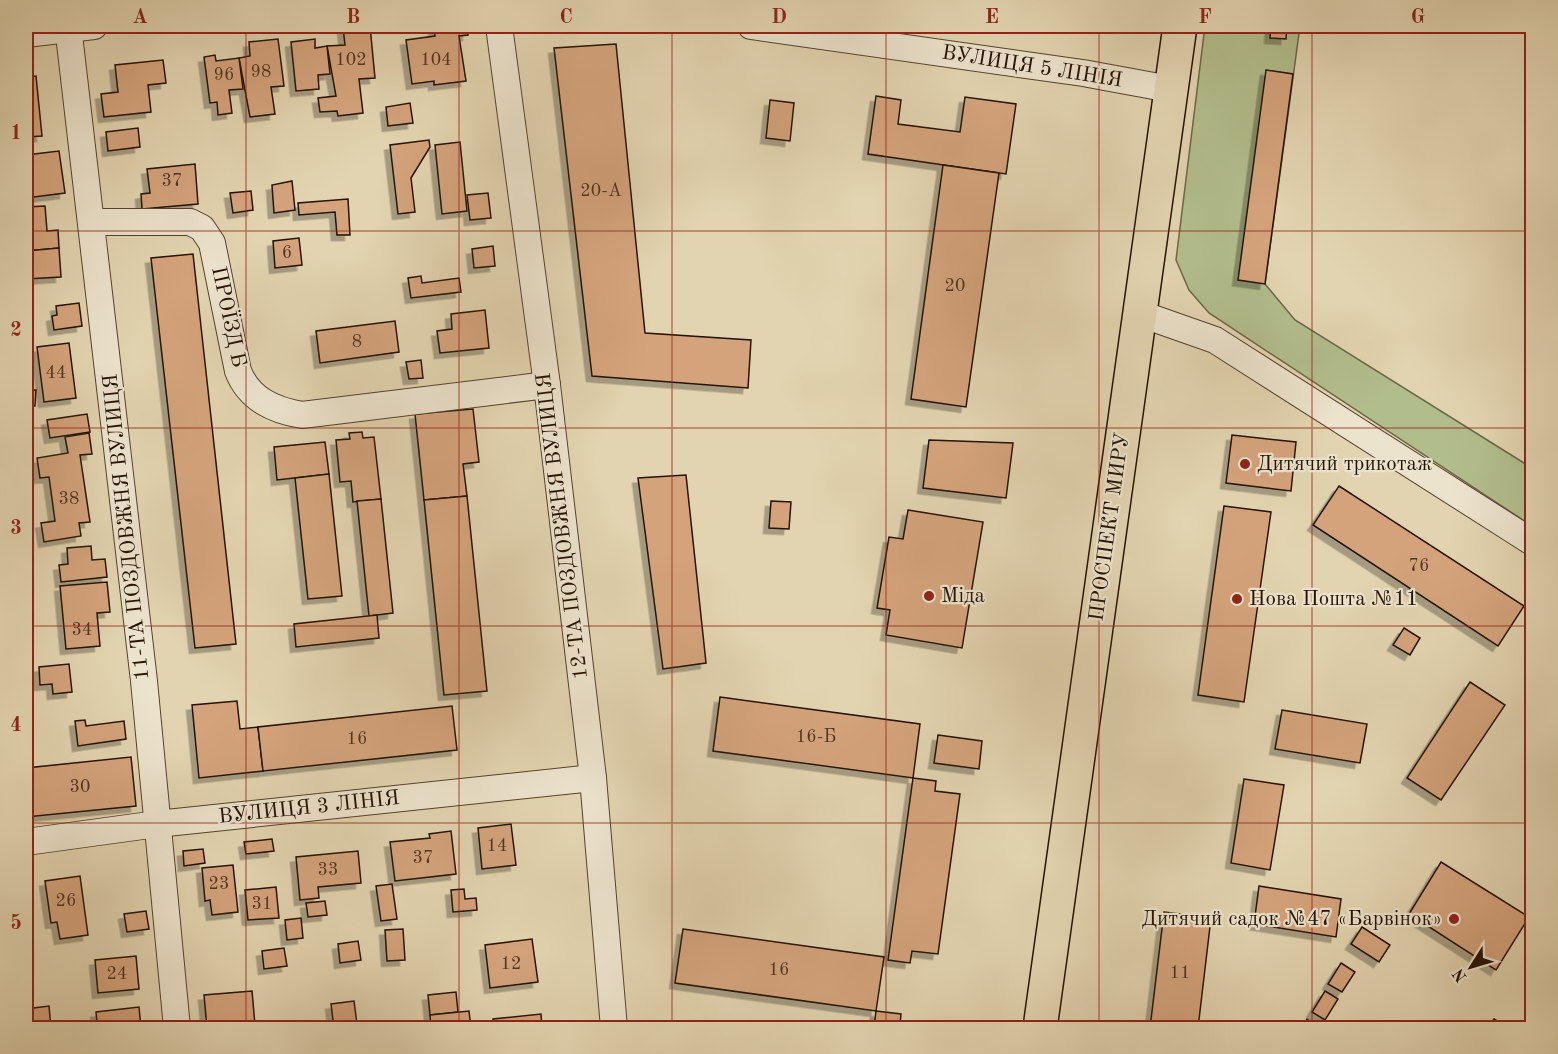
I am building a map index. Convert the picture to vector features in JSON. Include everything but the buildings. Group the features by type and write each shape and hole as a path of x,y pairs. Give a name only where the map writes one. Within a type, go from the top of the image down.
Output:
{"main road":[{"name":"ПРОСПЕКТ МИРУ","path":"1040,1029 1180,26"}],"street":[{"path":"26,34 68,27 94,26"},
{"name":"12-ТА ПОЗДОВЖНЯ ВУЛИЦЯ","path":"499,26 547,385 593,778 614,1029"},
{"name":"ВУЛИЦЯ 5 ЛІНІЯ","path":"751,26 1083,73 1170,89"},
{"name":"11-ТА ПОЗДОВЖНЯ ВУЛИЦЯ","path":"68,27 93,222 144,681 177,1029"},
{"name":"ПРОЇЗД Б","path":"93,222 190,222 202,228 212,243 238,371 244,387 278,411 302,415 547,385"},
{"path":"1141,314 1215,340 1533,542"},
{"name":"ВУЛИЦЯ 3 ЛІНІЯ","path":"26,842 157,824 593,778"}],"green space":[{"path":"1205,26 1300,26 1265,284 1295,320 1532,468 1532,526 1209,313 1189,290 1176,260"}],"place":[{"name":"Дитячий трикотаж","path":"1245,464"},
{"name":"Міда","path":"929,596"},
{"name":"Нова Пошта №11","path":"1237,599"},
{"name":"Дитячий садок №47 «Барвінок»","path":"1454,919"}]}
